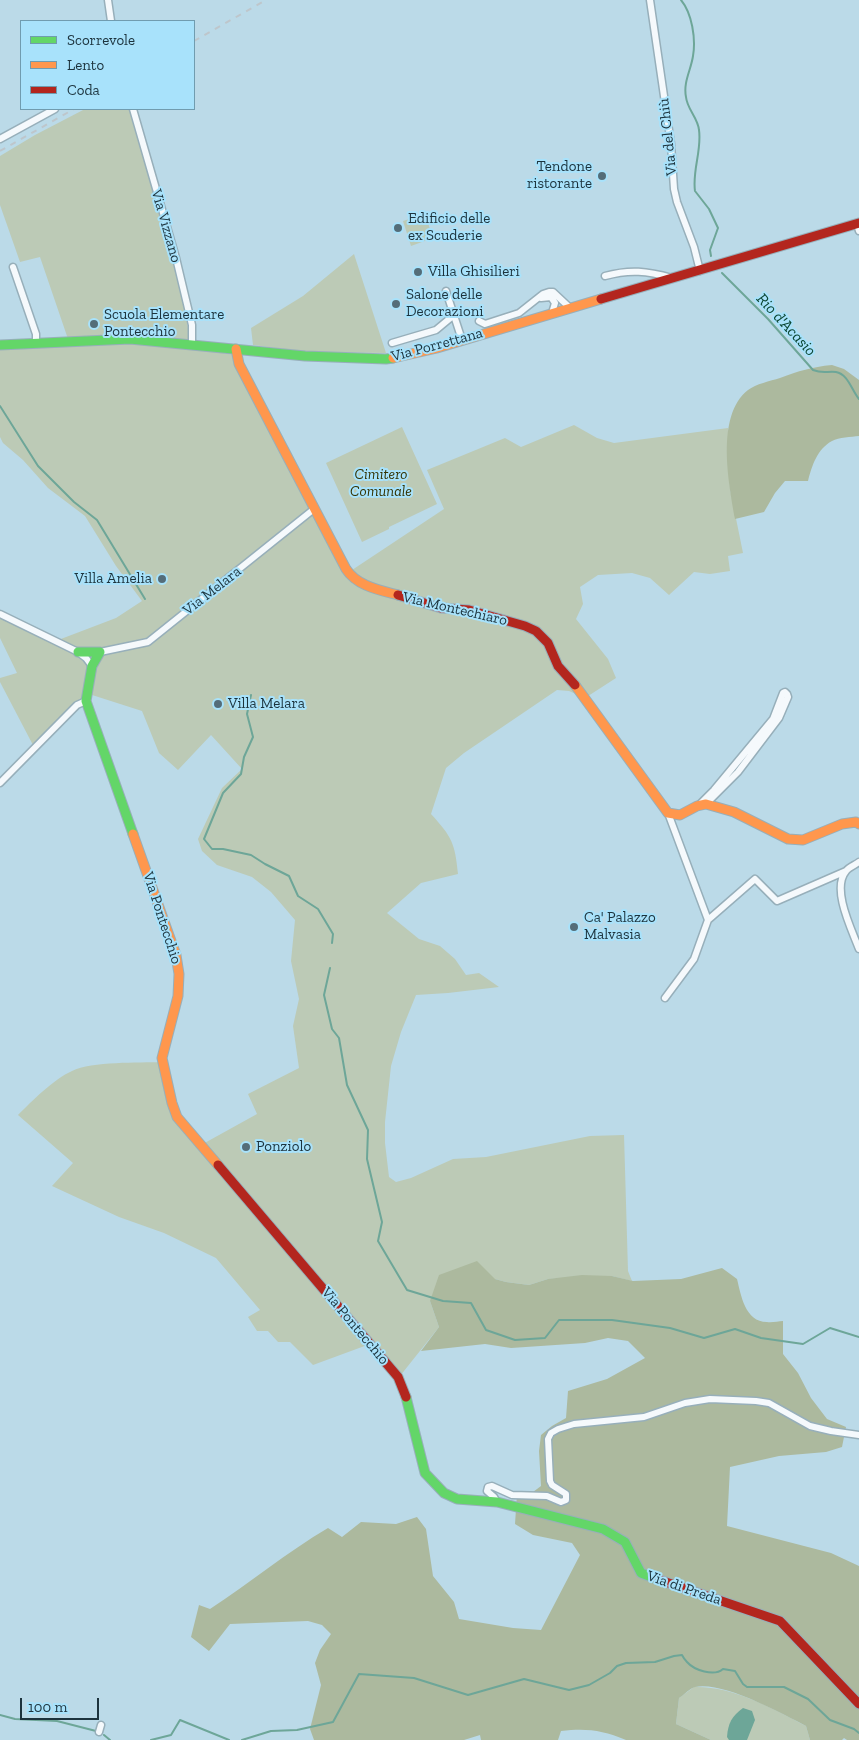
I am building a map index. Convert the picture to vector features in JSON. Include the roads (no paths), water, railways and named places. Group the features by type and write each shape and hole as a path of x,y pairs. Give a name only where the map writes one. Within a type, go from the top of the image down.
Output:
{"street":[{"path":"108,0 112,20"},
{"name":"Via del Chiù","path":"650,0 671,144 674,189 700,271"},
{"path":"0,139 54,110"},
{"name":"Via Vizzano","path":"133,110 176,258 192,325 192,344"},
{"name":"Via Porrettana","path":"0,344 121,339 192,344 305,356 386,359 437,348 556,309 700,271 858,226"},
{"path":"13,267 36,334 36,342"},
{"path":"604,276 628,271 642,271 673,278"},
{"path":"446,291 462,340"},
{"path":"479,321 485,324 519,313 544,294 553,292 569,307"},
{"path":"536,300 544,296 551,297 556,309"},
{"path":"392,344 436,330 454,315"},
{"name":"Via Montechiaro","path":"236,349 239,364 350,575 369,588 441,608 469,610 536,631 548,643 558,666 574,684 668,813"},
{"name":"Via Melara","path":"100,652 148,642 314,509"},
{"path":"0,614 78,652 92,666 100,652 78,652"},
{"name":"Via Pontecchio","path":"92,666 86,701 176,955 179,974 178,996 162,1058 177,1117 398,1377 406,1395 425,1473 444,1493 458,1499 496,1502"},
{"path":"702,805 773,719 785,692 788,698 780,718 738,772 702,805 680,815 668,813 708,920"},
{"path":"0,783 77,705 86,701"},
{"path":"702,805 734,812 788,840 803,840 842,824 856,822 859,824"},
{"path":"665,998 694,959 708,920 754,879 777,901 846,871 859,862"},
{"path":"846,871 842,880 842,901 859,949"},
{"path":"496,1502 494,1496 487,1491 488,1487 492,1486 512,1495 547,1496 561,1502 566,1500 566,1494 552,1485 550,1481 548,1439 551,1433 558,1428 574,1424 644,1417 684,1404 710,1399 756,1401 769,1404 810,1426 859,1435"},
{"name":"Via di Preda","path":"496,1502 603,1529 625,1542 641,1573 780,1622 859,1704"},
{"path":"99,1732 101,1725"}],"waterway":[{"name":"Rio d'Acasio","path":"681,0 688,12 693,34 694,49 685,92 688,106 697,121 700,138 694,183 695,191 709,209 718,228 710,250 711,256"},
{"name":"Rio d'Acasio","path":"722,273 768,319 813,370 840,373 847,379 859,399"},
{"path":"0,406 38,466 74,502 97,520 145,599"},
{"path":"251,695 247,714 253,737 244,757 241,774 223,793 204,839 212,849 223,849 251,855 289,876 298,896 318,909 333,934 332,943"},
{"path":"330,968 324,995 332,1029 339,1038 347,1085 368,1130 367,1159 382,1222 378,1241 407,1290 443,1301 471,1303 486,1330 515,1340 545,1338 559,1320 612,1320 670,1328 704,1338 735,1329 761,1338 803,1344 830,1328 859,1337"},
{"path":"242,1740 271,1731 297,1730 333,1722 359,1674 414,1678 468,1695 524,1679 569,1690 589,1685 610,1673 617,1666 626,1663 655,1662 682,1655 690,1665 704,1672 715,1672 723,1669 735,1671 747,1687 784,1687 808,1699 830,1720 854,1729 859,1733"},
{"path":"0,1715 15,1719 57,1721 96,1731"},
{"path":"151,1740 171,1735 180,1720 229,1740"},
{"path":"104,1735 110,1740"}],"railway":[{"path":"195,40 266,0"},
{"path":"0,151 72,110"}],"place":[{"name":"Tendone ristorante","path":"602,176"},
{"name":"Edificio delle ex Scuderie","path":"398,228"},
{"name":"Villa Ghisilieri","path":"418,272"},
{"name":"Salone delle Decorazioni","path":"396,304"},
{"name":"Scuola Elementare Pontecchio","path":"94,324"},
{"name":"Villa Amelia","path":"162,579"},
{"name":"Villa Melara","path":"218,704"},
{"name":"Ca' Palazzo Malvasia","path":"574,927"},
{"name":"Ponziolo","path":"246,1147"}],"park label":[{"name":"Cimitero Comunale","path":"381,484"}]}
